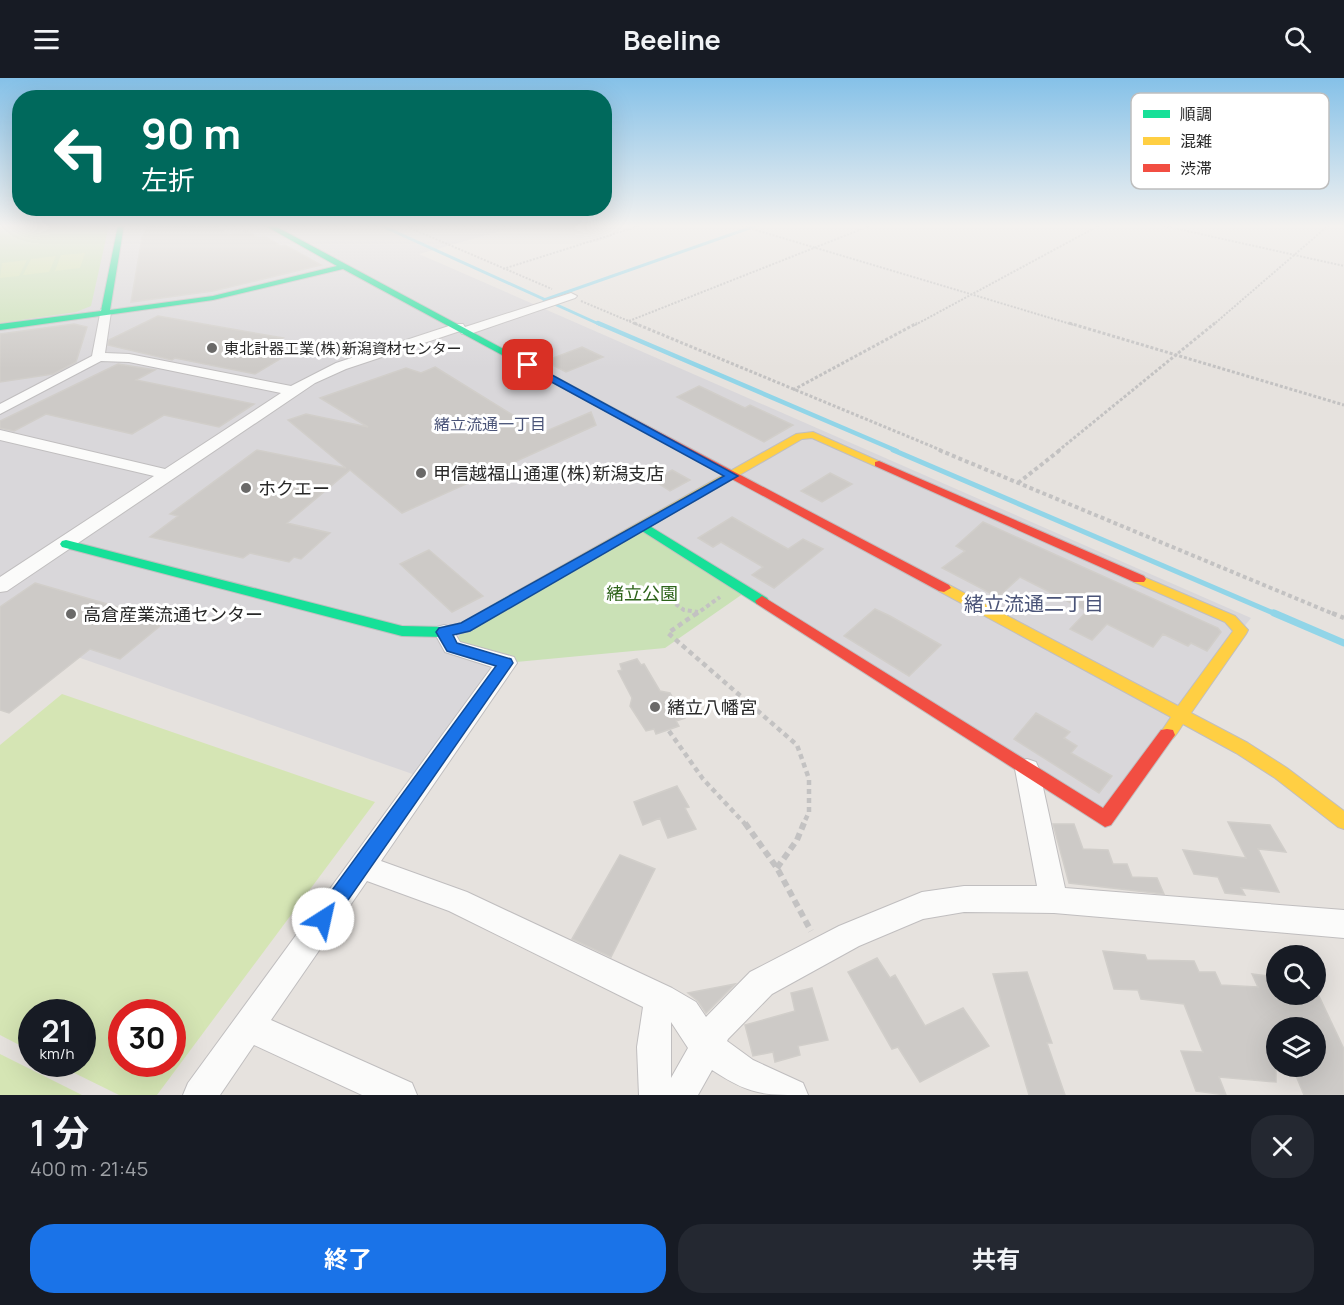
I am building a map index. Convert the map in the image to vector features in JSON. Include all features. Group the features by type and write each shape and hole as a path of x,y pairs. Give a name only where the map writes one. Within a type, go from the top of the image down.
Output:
{"street":[{"path":"0,410 85,368 98,357 112,272"},
{"path":"0,327 230,294 318,272"},
{"path":"357,272 732,476 1180,714 1281,773 1344,821"},
{"path":"0,586 319,375 340,366 545,306 566,295"},
{"path":"98,357 129,358 294,391"},
{"path":"0,435 169,475"},
{"path":"66,544 402,631 444,632 465,627 800,436 821,437 1230,619 1241,630 1240,635 1105,819 643,526"},
{"path":"200,1095 360,866 506,663 452,647 444,632"},
{"path":"1027,769 1054,900"},
{"path":"360,866 457,901 661,999 685,1013 705,1045 741,1072 791,1095"},
{"path":"680,1095 705,1045 736,1005 761,984 822,950 922,906 964,899 1054,900 1344,924"},
{"path":"656,1095 651,1052 653,1025 661,999"},
{"path":"248,1026 399,1095"}],"path":[{"path":"511,272 1344,618"},
{"path":"628,322 753,272"},
{"path":"896,272 1344,405"},
{"path":"793,390 1010,272"},
{"path":"1017,483 1178,355 1273,272"},
{"path":"722,596 668,633 797,745 809,779 809,812 797,840 777,868"},
{"path":"670,600 684,610 698,612"},
{"path":"669,731 703,779 749,828 777,868 822,950"}],"shaded area":[{"path":"0,272 461,272 1251,618 1171,717 1105,819 643,526 506,663 424,778 0,630"}],"green space":[{"path":"0,272 98,272 91,306 76,312 0,323"},
{"path":"1,272 21,272 19,276 0,278"},
{"path":"24,272 45,272 23,275"},
{"name":"緒立公園","path":"645,527 747,591 665,648 506,663 452,647 465,627"},
{"path":"62,694 375,802 186,1056 186,999 108,999 108,1077 170,1077 157,1095 119,1095 82,1077 96,1077 96,999 18,999 18,1044 0,1035 0,745"},
{"path":"0,1054 18,1063 18,1077 46,1077 82,1095 0,1095"}],"building":[{"path":"136,272 290,272 213,291 131,302"},
{"name":"東北計器工業(株)新潟資材センター","path":"158,316 283,338 275,343 300,347 255,374 175,358 172,360 108,345 109,340"},
{"path":"74,324 87,327 76,362 53,374 0,382 0,334"},
{"path":"582,347 603,357 566,372 545,361"},
{"path":"118,364 155,370 136,380 254,404 219,427 164,415 132,434 46,414 14,431 0,428 0,421"},
{"name":"甲信越福山通運(株)新潟支店","path":"435,367 542,433 591,412 596,425 402,513 350,470 287,523 330,533 301,559 294,557 289,562 250,553 243,558 150,537 178,516 170,514 257,450 346,468 288,420 306,414 368,427 320,398 406,368 421,373"},
{"path":"699,386 745,408 750,405 793,425 764,442 677,397"},
{"path":"672,470 690,480 670,491 653,480"},
{"path":"830,473 852,484 822,502 801,491"},
{"path":"732,517 788,549 803,539 823,549 774,588 752,575 763,567 721,542 713,547 698,538"},
{"path":"983,522 1218,628 1221,632 1207,651 1191,643 1188,646 1163,634 1153,647 1107,624 1092,640 1070,629 1087,611 1020,577 998,597 942,568 965,551 956,546"},
{"path":"429,550 483,596 452,612 400,564"},
{"path":"35,583 166,621 120,659 90,649 9,713 0,710 0,607"},
{"path":"875,609 941,645 909,676 844,636"},
{"path":"637,659 641,665 644,664 660,691 670,693 685,718 676,721 679,726 656,734 654,729 646,731 630,706 632,698 618,671 622,670 620,664"},
{"path":"1036,713 1070,732 1064,738 1077,746 1071,753 1112,776 1099,793 1014,739"},
{"path":"677,786 689,807 685,808 696,829 668,838 660,818 643,825 634,802"},
{"path":"1228,822 1270,825 1286,852 1258,849 1279,892 1241,888 1245,895 1225,893 1218,877 1194,874 1183,850 1246,858"},
{"path":"1053,824 1074,824 1083,849 1108,850 1113,864 1127,864 1132,877 1157,878 1164,894 1069,883"},
{"path":"620,855 655,869 611,957 572,939"},
{"path":"1103,951 1145,955 1147,960 1194,961 1199,972 1215,972 1221,985 1258,987 1252,974 1266,976 1266,1005 1323,1005 1344,1049 1344,1095 1304,1095 1297,1077 1326,1077 1326,1017 1266,1017 1266,1077 1276,1077 1276,1082 1219,1077 1226,1095 1196,1091 1181,1051 1203,1052 1184,1004 1141,999 1138,990 1114,989"},
{"path":"877,958 890,978 895,975 925,1026 963,1008 989,1046 920,1082 898,1047 892,1049 848,972"},
{"path":"1027,972 1052,1043 1047,1043 1065,1095 1029,1095 993,974"},
{"path":"735,984 706,1013 698,1001 688,993"},
{"path":"812,988 828,1040 798,1046 800,1055 775,1062 773,1052 753,1056 745,1025 795,1011 791,993"}],"waterway":[{"path":"485,272 545,300"},
{"path":"545,300 623,272"},
{"path":"545,300 601,325"},
{"path":"598,323 897,451"},
{"path":"893,450 1278,615"},
{"path":"1274,613 1344,643"}],"traffic: fast":[{"path":"105,312 112,272"},
{"path":"0,327 213,298 318,272"},
{"path":"355,272 623,416"},
{"path":"643,526 762,601"},
{"path":"66,544 402,631 444,632 465,627 524,593"}],"traffic: slow":[{"path":"524,593 800,436 813,435 879,464"},
{"path":"1139,579 1230,619 1241,630 1167,735"},
{"path":"944,588 1242,748 1281,773 1344,821"}],"traffic: jam":[{"path":"623,416 944,588"},
{"path":"879,464 1139,579"},
{"path":"762,601 1105,819 1167,735"}],"place":[{"name":"東北計器工業(株)新潟資材センター","path":"212,348"},
{"name":"甲信越福山通運(株)新潟支店","path":"421,473"},
{"name":"ホクエー","path":"246,488"},
{"name":"高倉産業流通センター","path":"71,614"},
{"name":"緒立八幡宮","path":"655,707"}],"district":[{"name":"緒立流通一丁目","path":"490,424"},
{"name":"緒立流通二丁目","path":"1034,603"}],"route":[{"path":"323,919 506,663 452,647 444,632 465,627 732,476 528,365"}]}
